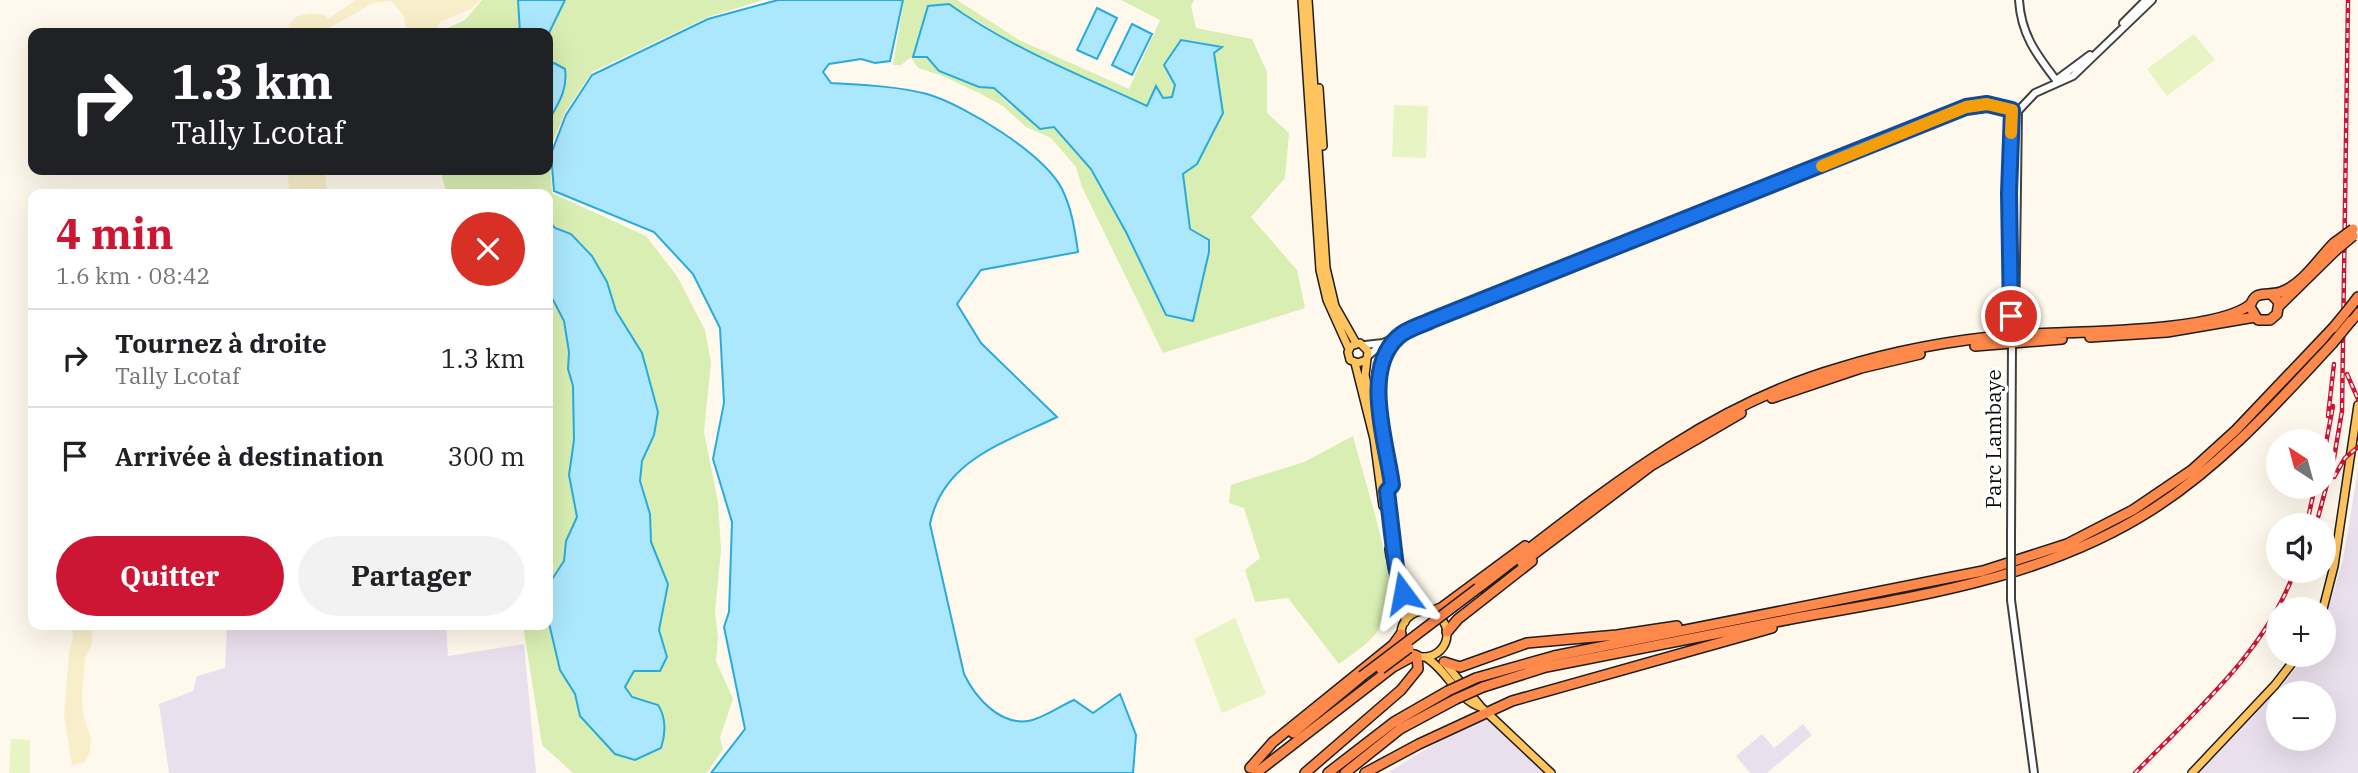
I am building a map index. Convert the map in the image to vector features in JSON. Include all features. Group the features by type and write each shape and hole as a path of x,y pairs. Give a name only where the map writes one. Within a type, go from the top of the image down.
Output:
{"highway":[{"path":"1251,772 1364,679 1556,533 1677,448 1773,397 1838,375 1911,355 2012,337 2179,324 2232,315 2251,304 2256,295 2283,291 2355,231"},
{"path":"2012,337 2157,333 2255,317 2270,320 2277,314 2279,306 2335,247"},
{"path":"2271,294 2279,306"},
{"path":"1345,773 1401,729 1455,699 1546,667 2006,576 2101,538 2163,502 2219,460 2332,344 2351,321 2358,297"},
{"path":"2251,304 2255,317"},
{"path":"1328,773 1394,722 1448,691 1476,678 1530,661 1983,571 2079,538 2133,510 2192,470 2236,430 2333,328 2354,310"},
{"path":"1426,612 1441,608 1514,552 1556,533"},
{"path":"1447,632 1451,625 1527,566 1556,533"},
{"path":"1365,773 1483,710 1781,626 1796,618"},
{"path":"1444,662 1454,667 1465,666 1512,646 1553,639 1616,635 1695,623 1710,625"},
{"path":"1251,772 1273,742 1393,645 1401,634"},
{"path":"1251,772 1393,667 1419,656 1418,669 1401,690 1305,773"}],"main road":[{"path":"1302,0 1320,270 1327,300 1349,349 1349,357 1355,363 1374,439 1392,575 1405,611 1401,634 1404,643 1419,656 1438,666 1471,703 1483,710"},
{"path":"1310,0 1321,109 1329,261 1325,268"},
{"path":"1310,0 1325,268 1335,306 1356,343 1365,345 1367,382 1401,586 1410,604 1441,618 1447,632 1441,655 1444,662 1483,710 1551,773"},
{"path":"1318,128 1321,109"},
{"path":"1387,491 1392,485 1377,400 1381,370 1398,336"},
{"path":"1349,349 1356,343"},
{"path":"1355,363 1367,358"},
{"path":"1367,382 1377,400"},
{"path":"2326,597 2334,566 2358,405"},
{"path":"1405,622 1426,612"},
{"path":"1419,656 1436,653 1444,645"},
{"path":"2192,773 2289,667"}],"street":[{"path":"2019,0 2021,24 2028,42 2056,80"},
{"path":"2015,110 2032,92 2081,63 2146,0"},
{"path":"2015,110 2035,93 2079,71 2152,0"},
{"path":"1367,358 1383,343 1450,312 1966,107 1987,104 2015,110"},
{"name":"Parc Lambaye","path":"2015,110 2011,600 2034,773"},
{"path":"1365,345 1383,343"}],"shaded area":[{"path":"356,0 480,0 471,9 440,22 437,28 406,28 404,16 391,1 373,3 329,28 288,26 297,16 310,13 325,15 328,19"},
{"path":"288,175 325,175 327,189 289,189"},
{"path":"2358,469 2358,773 2199,773 2266,703 2266,751 2336,751 2336,681 2285,681 2296,667 2336,667 2336,597 2332,597 2343,560"},
{"path":"72,630 92,630 92,644 85,659 82,694 83,715 91,738 90,752 84,763 72,765 64,716 69,652"},
{"path":"227,630 446,630 448,656 524,644 536,773 169,773 159,704 193,691 197,676 225,668"},
{"path":"1485,717 1545,773 1387,773 1446,737"},
{"path":"1803,724 1812,735 1767,773 1750,773 1736,756 1762,734 1774,748"}],"green space":[{"path":"482,0 763,0 708,17 592,72 566,111 553,141 553,28 448,28 465,20"},
{"path":"904,0 957,0 1019,40 1129,89 1160,20 1121,0 1194,0 1191,6 1196,28 1252,39 1267,72 1267,113 1289,133 1285,178 1251,217 1297,270 1305,308 1163,353 1082,187 1076,167 1051,138 1026,127 1003,106 981,94 918,68 911,57 901,65 893,65","holes":["949,4 1026,50 1147,106 1155,86 1163,98 1172,98 1181,40 1220,48 1213,53 1222,113 1183,174 1190,229 1209,252 1200,284 1126,232 1091,169 1054,127 1009,105 994,88 958,79 941,70 927,57 913,57"]},
{"path":"2194,34 2215,60 2167,96 2147,69"},
{"path":"1394,105 1428,106 1426,158 1392,157"},
{"path":"441,175 551,175 552,189 446,189"},
{"path":"553,193 646,236 677,276 705,330 711,362 704,432 718,502 721,550 715,612 718,638 716,661 733,699 720,737 723,749 707,773 573,773 542,745 524,630 553,630"},
{"path":"1353,436 1383,547 1391,604 1378,631 1339,664 1288,598 1255,602 1245,570 1260,558 1244,508 1229,503 1231,485 1304,462"},
{"path":"1235,618 1266,694 1222,713 1194,639"},
{"path":"11,739 30,740 30,773 9,773"}],"water":[{"path":"518,0 565,0 551,28 520,28"},
{"path":"778,0 903,0 890,61 875,63 861,59 829,64 823,72 831,83 903,89 943,100 982,120 1021,146 1053,175 1062,189 1071,212 1078,252 981,270 957,304 981,343 1057,417 997,445 962,469 948,484 937,502 930,524 964,674 981,700 1007,719 1028,721 1074,700 1093,713 1120,694 1136,735 1133,773 711,773 745,729 724,627 729,612 732,522 713,459 724,403 720,328 693,274 654,232 554,191 553,175 553,149 566,115 592,75 708,19"},
{"path":"949,4 1020,47 1147,106 1156,86 1163,98 1172,97 1175,85 1164,65 1181,40 1222,47 1214,53 1223,113 1197,164 1183,174 1190,229 1209,240 1209,252 1193,321 1166,315 1126,232 1091,169 1054,127 1040,129 994,88 979,87 939,71 927,57 913,57 928,6"},
{"path":"1097,8 1117,18 1097,59 1077,50"},
{"path":"1132,24 1152,34 1132,75 1112,65"},
{"path":"553,64 565,69 566,77 561,97 553,112"},
{"path":"553,226 571,234 592,256 607,282 616,311 642,353 658,412 654,435 642,461 640,481 650,514 651,542 668,584 659,630 667,657 660,671 634,671 625,687 632,697 658,705 664,720 664,737 661,748 635,760 615,754 580,716 575,694 560,670 551,630 553,630 553,578 564,561 566,541 577,517 569,475 574,440 573,386 568,369 569,352 564,321 553,300"}],"railway":[{"path":"2319,513 2334,458 2342,411 2348,0"},
{"path":"2328,416 2334,364"},
{"path":"2347,374 2358,399"},
{"path":"2329,429 2333,406"},
{"path":"2336,474 2345,458 2358,447"},
{"path":"2309,513 2312,499"},
{"path":"2135,773 2204,704 2247,654 2266,628 2289,583"}],"slow traffic":[{"path":"1822,166 1976,104 1997,105 2012,110 2011,133"}],"route":[{"path":"1403,593 1396,567 1388,506 1387,491 1392,485 1377,400 1381,370 1391,346 1398,336 1432,320 1976,104 1997,105 2012,110 2009,193 2011,316"}]}
